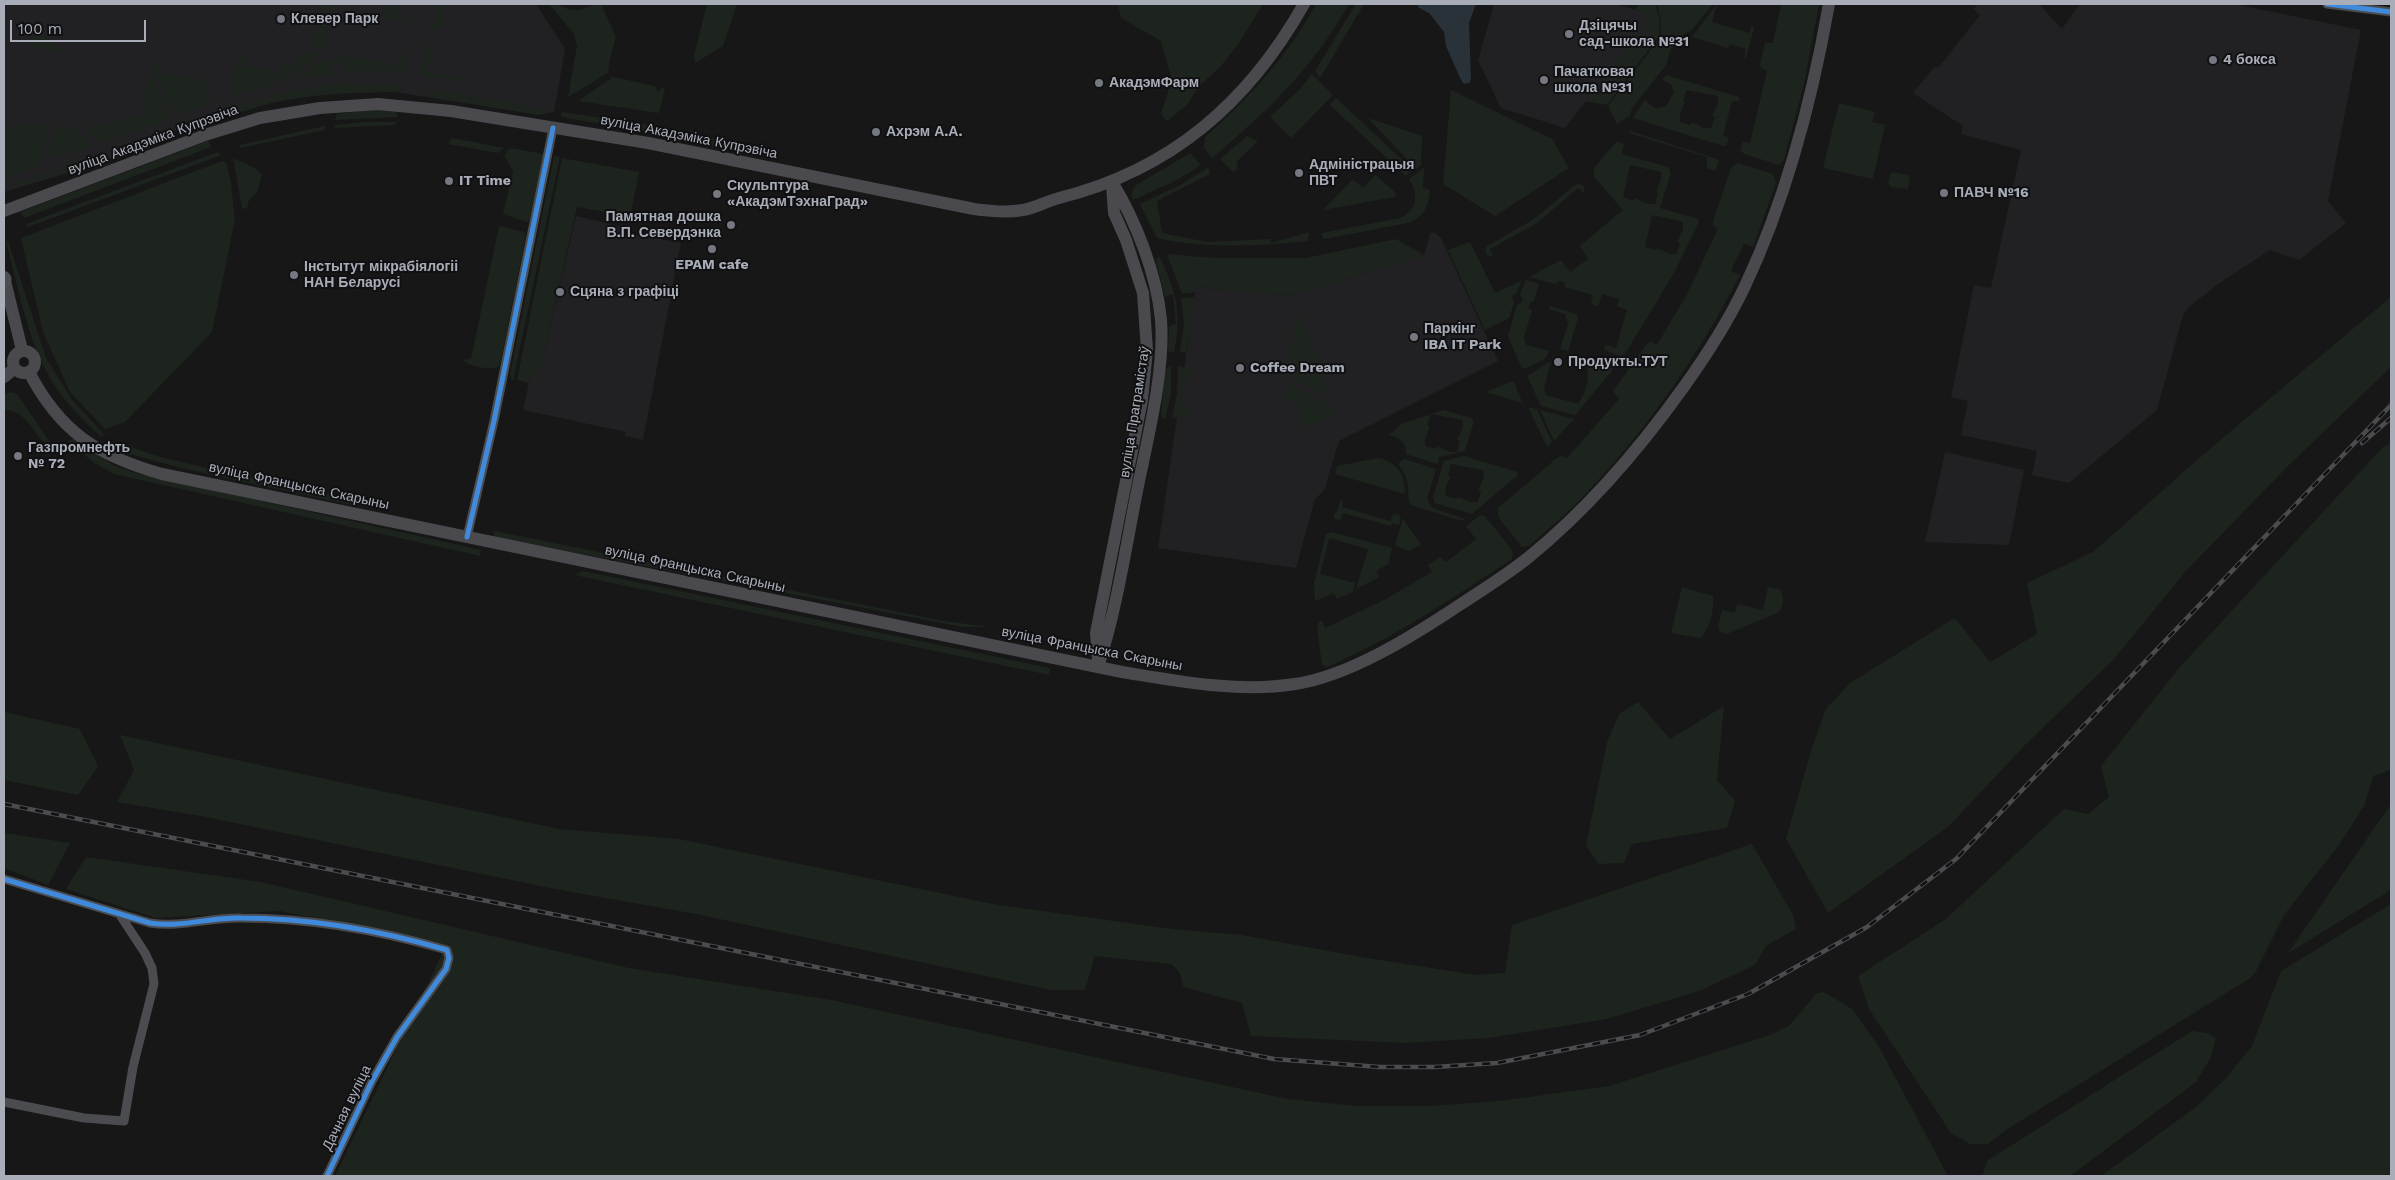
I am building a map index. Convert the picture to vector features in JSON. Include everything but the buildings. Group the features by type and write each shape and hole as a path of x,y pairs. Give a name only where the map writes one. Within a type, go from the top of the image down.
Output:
{"main road":[{"name":"вуліца Акадэміка Купрэвіча","path":"4,211 208,134 289,112 369,105 404,106 553,128 716,156 858,187 993,212 1024,210 1112,182 1174,151 1225,110 1273,55 1304,4"},
{"name":"вуліца Францыска Скарыны","path":"29,372 53,411 101,452 162,474 1098,667 1185,682 1256,687 1295,684 1315,680 1402,641 1526,559 1593,500 1654,429 1704,358 1744,289 1768,231 1788,174 1829,4"},
{"name":"вуліца Праграмістаў","path":"1098,667 1096,633 1142,400 1147,350 1142,292 1126,240 1114,213 1112,182"},
{"path":"4,279 22,350"},
{"path":"22,350 32,353 36,360 34,367 29,372 22,372 15,368 13,362 14,356 22,350"},
{"path":"4,377 15,368"}],"street":[{"path":"2327,4 2391,12"},
{"path":"467,537 494,421 553,128"},
{"path":"4,879 120,915 145,953 152,968 154,984 133,1067 124,1121 67,1116 4,1102"},
{"name":"Дачная вуліца","path":"120,915 164,925 236,918 288,920 369,932 447,950 449,958 446,969 397,1037 372,1081 327,1176"}],"shaded area":[{"path":"4,4 536,4 565,49 554,112 539,115 395,92 342,93 312,96 275,102 197,123 147,141 130,154 4,192"},
{"path":"322,4 333,6 323,49 313,47"},
{"path":"386,4 393,4 400,12 400,21 407,22 408,16 413,15 413,25 386,20"},
{"path":"438,4 447,4 441,30 429,28 430,24 434,21"},
{"path":"549,4 573,10 601,4 616,37 608,73 568,97 577,46 574,34"},
{"path":"707,4 737,4 723,46 695,63 694,56"},
{"path":"1118,4 1263,4 1239,43 1220,67 1198,87 1188,104 1167,121 1161,114 1172,80 1161,41 1121,18"},
{"path":"1316,4 1349,4 1305,68 1252,123 1212,158 1204,148 1205,137 1267,75 1293,41"},
{"path":"1356,4 1364,4 1320,78 1315,71"},
{"path":"1418,4 1476,4 1469,23 1471,80 1469,83 1464,84 1461,80 1446,46 1444,32 1430,14 1418,7"},
{"name":"Пачатковая школа №31","path":"1494,4 1614,4 1644,12 1647,23 1565,128 1501,108 1478,60"},
{"path":"1639,4 1655,4 1660,20 1659,36 1607,105 1585,101 1646,23 1644,12 1635,10"},
{"path":"1657,4 1713,4 1691,31 1682,36 1675,44 1669,54 1667,64 1632,108 1630,116 1617,124 1608,106 1661,36 1661,20"},
{"path":"1717,4 1712,22 1749,33 1752,26 1754,28 1746,58 1744,58 1746,49 1730,44 1728,48 1692,37"},
{"path":"1781,4 1819,4 1804,84 1784,160 1779,165 1744,154 1740,150 1743,142 1750,143 1767,71 1761,68 1760,65 1765,43 1773,43"},
{"path":"1978,4 2039,4 2062,29 2080,4 2234,4 2361,30 2328,201 2346,223 2299,260 2270,250 2221,282 2191,305 2183,315 2157,410 2069,483 2032,475 2037,451 1961,435 1968,401 1951,397 1974,285 1991,288 2021,150 1961,134 1963,126 1913,93 1934,67 1938,68 1980,15 1973,9"},
{"path":"31,33 51,39 55,46 65,49 64,52 60,54 33,46 30,41"},
{"path":"426,41 432,48 427,71 484,83 420,76"},
{"path":"405,51 407,53 403,73 345,71 332,53 398,66 401,53"},
{"path":"302,52 321,55 267,87 243,92 231,92 239,56 246,60 245,66 281,73 283,64 292,66 293,62 298,64"},
{"path":"326,58 336,74 289,80"},
{"path":"158,64 160,66 160,73 201,80 202,73 211,102 176,116 152,68"},
{"path":"152,73 171,119 101,143 83,128 143,116 148,75"},
{"path":"1312,74 1333,95 1291,138 1270,117 1300,89"},
{"path":"1666,75 1739,97 1739,101 1732,101 1723,135 1729,138 1727,145 1723,146 1633,118 1645,99 1654,107 1666,106 1674,92 1671,84 1662,80","holes":["1686,90 1718,96 1718,104 1712,116 1715,117 1711,128 1704,128 1692,122 1690,125 1680,122"]},
{"path":"613,77 655,86 658,92 661,88 665,89 659,113 578,101"},
{"path":"342,83 401,85 395,92 305,97 275,102 241,112 228,113 224,111 311,87"},
{"path":"429,89 545,109 539,115 428,96"},
{"path":"1451,90 1552,139 1569,168 1495,216 1443,184"},
{"path":"1336,98 1412,169 1406,176 1330,105"},
{"path":"1839,103 1875,112 1872,122 1885,125 1873,179 1823,168"},
{"path":"376,109 396,111 398,117 335,120 337,114"},
{"path":"561,112 654,126 650,132 566,118 561,116"},
{"path":"1368,118 1422,136 1421,165 1416,169"},
{"path":"364,122 396,122 395,125 335,128 335,125"},
{"path":"4,123 13,127 51,124 40,165 5,179"},
{"path":"325,126 325,130 240,148 239,145"},
{"path":"56,127 72,127 90,141 90,147 64,156 61,152 46,157"},
{"path":"665,128 743,147 708,147 666,137"},
{"path":"1630,131 1717,159 1719,162 1715,171 1707,168 1707,157 1629,133"},
{"path":"1247,136 1258,141 1236,162 1238,168 1233,172 1220,159"},
{"path":"452,138 504,148 498,153 448,144"},
{"path":"208,141 211,147 24,218 20,212"},
{"path":"1617,141 1624,144 1622,154 1668,167 1671,173 1660,208 1698,219 1699,222 1674,273 1625,354 1620,356 1604,350 1605,345 1616,348 1627,310 1617,306 1619,299 1602,294 1598,306 1593,305 1591,301 1593,295 1565,287 1564,282 1559,281 1555,284 1529,277 1561,260 1570,272 1588,259 1580,246 1623,210 1594,177 1594,168","holes":["1630,165 1661,172 1655,204 1648,204 1635,198 1634,201 1623,197","1652,215 1683,222 1683,229 1677,242 1680,243 1677,254 1669,254 1657,248 1656,250 1645,247"]},
{"path":"510,148 544,154 529,221 526,222 503,214 513,171 504,155"},
{"path":"218,152 221,155 28,227 26,224"},
{"path":"1190,153 1201,165 1177,180 1133,200 1131,195 1135,186"},
{"path":"554,156 560,157 513,381 510,374"},
{"path":"233,158 255,168 262,175 257,193 249,200 247,209 242,208"},
{"path":"562,158 639,172 631,213 623,215 577,207 539,375 531,373 529,383 517,380"},
{"path":"77,160 79,164 15,188 12,185"},
{"path":"222,161 226,162 231,182 235,220 212,332 125,422 105,429 70,392 43,332 21,238"},
{"path":"1738,163 1773,174 1776,183 1753,247 1744,243 1731,271 1740,275 1725,304 1691,360 1633,440 1576,504 1529,546 1522,547 1498,517 1498,508 1558,457 1563,456 1567,458 1619,399 1613,391 1647,344 1651,342 1657,345 1686,296 1718,229 1713,225 1713,221 1731,168"},
{"path":"1209,167 1210,174 1157,201 1162,233 1207,242 1270,239 1271,243 1309,232 1308,241 1232,246 1194,244 1157,238 1140,204 1180,185"},
{"path":"1424,168 1423,188 1430,190 1428,201 1425,210 1414,220 1408,223 1325,239 1322,237 1322,233 1400,218 1406,214 1415,201 1414,191 1409,179"},
{"path":"1893,172 1908,175 1910,178 1908,189 1891,187 1888,183 1890,174"},
{"path":"1375,175 1396,193 1395,197 1323,210 1353,179 1363,188"},
{"path":"1575,185 1584,186 1584,193 1578,188 1537,223 1490,249 1493,257 1487,255 1485,250 1487,246 1534,219"},
{"path":"576,216 619,226 634,234 681,243 643,440 625,436 626,432 523,410 531,373 539,374"},
{"path":"499,226 524,232 526,235 501,361 498,367 484,368 474,366 462,360 471,359"},
{"path":"1434,232 1441,238 1498,361 1339,441 1324,491 1315,499 1296,568 1158,548 1196,287 1290,296 1424,255 1430,234"},
{"path":"1396,239 1424,255 1290,296 1196,287 1196,292 1182,294 1167,254 1214,258 1306,258"},
{"path":"6,241 8,241 46,358 73,401 104,434 101,437 67,402 47,373 26,318"},
{"path":"1470,242 1495,293 1521,281 1517,293 1512,296 1514,303 1509,318 1485,330 1448,250"},
{"path":"1159,256 1174,292 1178,314 1174,353 1168,351 1169,326 1176,324 1173,294 1165,297 1156,261"},
{"path":"1526,280 1539,284 1534,300 1528,307 1532,311 1524,337 1526,345 1549,351 1546,358 1525,369 1521,367 1508,336 1517,305 1523,301 1520,294"},
{"path":"1195,297 1186,353 1180,352 1184,325 1181,298"},
{"path":"2391,297 2391,367 2285,469 2185,572 2114,659 2025,745 1949,826 1828,913 1786,839 1812,747 1826,709 1850,683 1955,618 1990,662 2037,634 2027,583 2093,552 2212,447"},
{"path":"1550,306 1576,314 1578,318 1568,351 1560,349 1568,324 1565,314 1549,309"},
{"path":"1301,315 1330,396 1288,376 1296,318"},
{"path":"1570,355 1612,367 1612,371 1575,415 1541,406 1527,376 1551,361 1544,389 1546,395 1578,404 1583,396 1588,372 1587,367 1568,362"},
{"path":"1171,365 1171,394 1165,420 1161,416 1165,369"},
{"path":"1178,366 1196,370 1194,376 1187,376 1182,407 1190,408 1189,416 1185,419 1180,417 1172,418 1177,394"},
{"path":"1512,381 1514,382 1534,431 1522,403 1486,392"},
{"path":"1286,383 1331,406 1334,413 1320,422 1300,427 1300,407 1294,401 1283,400"},
{"path":"11,392 17,394 52,445 46,444 41,440 20,415 13,411 4,410 4,394"},
{"path":"1528,407 1537,409 1552,442 1547,447"},
{"path":"1444,410 1471,418 1474,421 1465,451 1439,457 1437,464 1406,454 1402,441 1389,435 1401,424 1431,414","holes":["1431,414 1463,420 1463,427 1457,440 1460,441 1457,452 1450,452 1437,446 1436,449 1425,446 1425,439 1430,426 1427,425"]},
{"path":"1540,410 1574,419 1554,441"},
{"path":"77,439 113,465 136,473 481,550 480,556 114,474 93,462 68,441"},
{"path":"120,443 157,456 207,468 373,503 352,505 181,468 126,453"},
{"path":"2391,443 2391,770 2373,776 2365,804 2339,845 2284,915 2255,973 2250,978 2003,1132 1988,1144 1970,1144 1951,1133 1869,1009 1858,976 1946,919 2064,809 2088,814 2109,797 2101,766 2180,667 2383,447"},
{"path":"1945,452 2024,470 2009,545 1925,542"},
{"path":"1464,456 1517,472 1518,475 1472,514 1435,503 1433,497 1444,461","holes":["1451,464 1483,470 1484,477 1478,490 1481,491 1478,502 1446,496 1445,489 1451,476 1448,475"]},
{"path":"1379,458 1396,466 1399,470 1404,480 1405,494 1335,474 1337,466"},
{"path":"1404,459 1436,469 1427,499 1432,508 1465,519 1462,521 1411,505 1407,480 1398,464"},
{"path":"1341,500 1343,501 1342,507 1390,521 1393,514 1399,515 1401,518 1399,525 1392,523 1391,526 1343,513 1341,520 1334,519 1334,513 1336,513"},
{"path":"1480,515 1485,516 1512,550 1511,560 1443,604 1375,644 1327,667 1322,665 1317,627 1319,621 1322,621 1325,628 1384,600 1432,572 1428,565 1440,557 1446,562 1476,539 1466,526"},
{"path":"1403,519 1421,544 1409,551 1395,545"},
{"path":"494,531 944,621 990,627 963,627 494,537"},
{"path":"1331,532 1392,548 1388,564 1376,571 1379,577 1356,589 1368,549 1329,538 1320,574 1355,583 1353,592 1337,599 1334,593 1315,601 1314,584 1326,534"},
{"path":"583,571 1050,668 1049,675 574,575"},
{"path":"1682,587 1713,596 1711,619 1700,638 1671,633"},
{"path":"1768,587 1780,589 1783,603 1779,612 1732,632 1726,634 1720,632 1718,627 1722,610 1735,613 1737,604 1763,610"},
{"path":"1638,702 1670,739 1724,706 1717,780 1735,801 1727,828 1632,844 1624,863 1598,864 1586,845 1607,742 1619,714"},
{"path":"4,712 80,729 98,766 78,795 4,780"},
{"path":"120,735 559,829 679,839 998,905 1172,929 1242,935 1361,957 1476,975 1505,973 1512,925 1752,844 1793,915 1796,929 1766,946 1755,965 1699,991 1607,1019 1488,1038 1405,1043 1251,1036 1242,1003 1183,987 1180,973 1171,964 1095,956 1085,990 1051,990 696,914 555,889 206,817 117,802 134,770"},
{"path":"2391,804 2391,890 2288,953"},
{"path":"4,833 70,843 48,885 4,868"},
{"path":"86,857 261,882 629,968 831,1000 1288,1099 1356,1106 1430,1106 1499,1101 1609,1086 1770,1035 1789,1026 1817,993 1824,992 1852,1009 1879,1047 1948,1176 335,1176 446,946 280,911 156,918 66,889"},
{"path":"2391,904 2391,1176 2101,1176 2196,1107 2226,1078 2252,1046 2281,971"},
{"path":"2192,1031 2208,1033 2216,1038 2211,1057 2196,1082 2070,1176 1982,1176 1987,1161"}],"railway":[{"path":"4,804 1274,1059 1380,1067 1435,1067 1497,1063 1640,1035 1748,994 1867,927 1956,859 2391,405"},
{"path":"2362,443 2391,418"}],"cycle path":[{"path":"2327,4 2391,12"},
{"path":"467,537 494,421 553,128"},
{"path":"4,879 150,923 173,924 229,918 293,920 397,937 447,950 449,958 446,969 397,1037 372,1081 327,1176"}],"place":[{"name":"Клевер Парк","path":"281,19"},
{"name":"Дзіцячы сад-школа №31","path":"1569,34"},
{"name":"4 бокса","path":"2213,60"},
{"name":"Пачатковая школа №31","path":"1544,80"},
{"name":"АкадэмФарм","path":"1099,83"},
{"name":"Ахрэм А.А.","path":"876,132"},
{"name":"Адміністрацыя ПВТ","path":"1299,173"},
{"name":"IT Time","path":"449,181"},
{"name":"ПАВЧ №16","path":"1944,193"},
{"name":"Скульптура «АкадэмТэхнаГрад»","path":"717,194"},
{"name":"Памятная дошка В.П. Севердэнка","path":"731,225"},
{"name":"EPAM cafe","path":"712,249"},
{"name":"Інстытут мікрабіялогіі НАН Беларусі","path":"294,275"},
{"name":"Сцяна з графіці","path":"560,292"},
{"name":"Паркінг IBA IT Park","path":"1414,337"},
{"name":"Продукты.ТУТ","path":"1558,362"},
{"name":"Coffee Dream","path":"1240,368"},
{"name":"Газпромнефть № 72","path":"18,456"}]}
